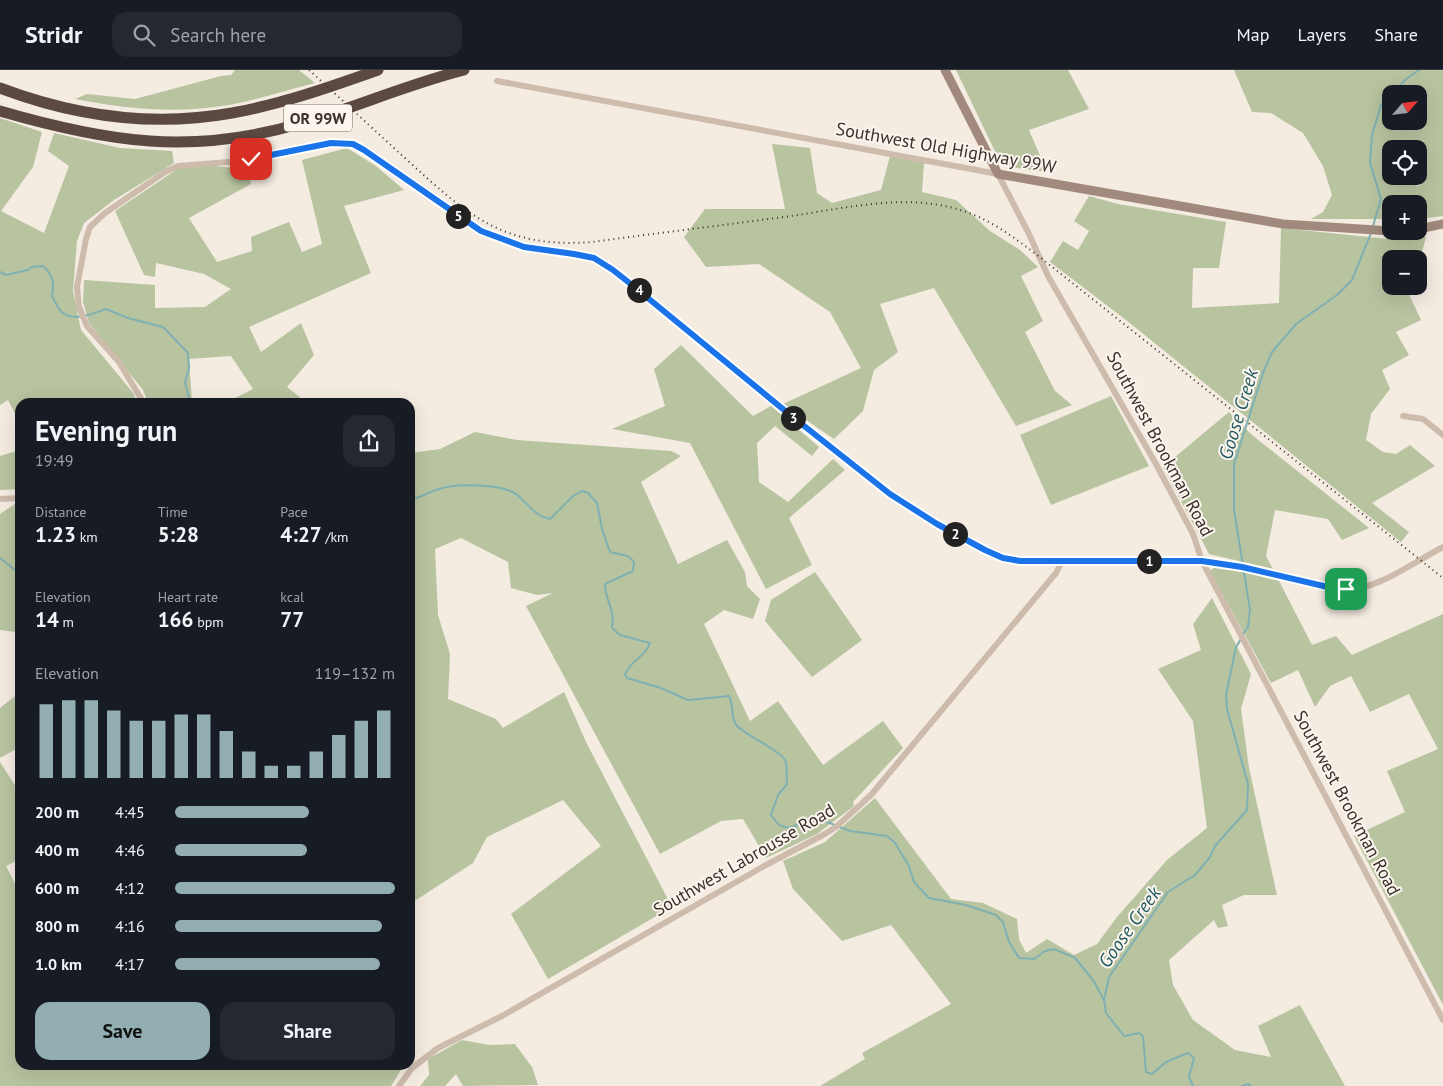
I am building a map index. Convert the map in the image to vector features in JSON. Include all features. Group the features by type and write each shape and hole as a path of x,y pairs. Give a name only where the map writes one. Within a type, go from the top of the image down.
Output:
{"highway":[{"name":"OR 99W","path":"0,88 45,103 79,111 142,119 179,119 222,115 270,105 378,70"},
{"name":"OR 99W","path":"0,111 57,127 113,138 181,142 247,136 301,123 464,70"}],"street":[{"name":"Southwest Brookman Road","path":"945,70 1028,232 1048,276 1156,464 1192,534 1202,561 1443,1020"},
{"name":"Southwest Old Highway 99W","path":"497,81 998,174 1283,224 1382,230"},
{"path":"247,136 251,159"},
{"path":"141,398 119,362 94,335 82,317 77,287 90,227 97,220 172,168 187,164 251,159 331,143 353,144 481,231 524,247 594,258 626,280 796,420 890,494 912,510 977,546 1003,558 1020,561 1202,561 1242,567 1332,588 1360,588 1386,578 1443,547"},
{"path":"1427,227 1443,224"},
{"path":"1403,416 1423,419 1443,435"},
{"path":"0,499 15,498"},
{"name":"Southwest Labrousse Road","path":"415,1066 440,1047 502,1016 766,864 823,835 846,819 871,795 1056,573 1062,561"},
{"name":"Southwest Labrousse Road","path":"399,1086 411,1070"}],"green space":[{"path":"235,70 299,70 315,83 240,103 210,108 171,110 132,108 75,99 87,94 135,99 231,75"},
{"path":"956,70 1068,70 1089,109 1029,130 1047,172 1002,166"},
{"path":"1234,70 1443,70 1443,216 1427,218 1427,195 1382,195 1382,219 1311,219 1323,212 1332,195 1323,166 1303,133 1271,113 1252,112"},
{"path":"0,118 42,132 33,167 1,211 44,233 69,166 48,151 54,133 120,148 172,151 174,163 114,200 84,223 77,241 73,291 81,330 134,394 135,398 15,398 15,413 8,400 0,405"},
{"path":"772,144 810,148 817,193 832,203 881,190 890,156 924,162 922,192 956,200 990,231 1020,250 1038,267 1021,276 1043,321 1025,332 1055,391 1072,405 1016,426 934,288 880,304 898,352 874,370 863,411 834,439 783,404 861,368 830,312 759,264 706,267 684,237 705,209 785,209"},
{"path":"347,148 376,166 404,190 344,206 371,273 249,327 261,352 301,323 314,355 287,387 301,398 235,398 253,389 231,356 189,359 192,398 146,398 143,390 89,323 83,302 84,280 155,285 155,308 205,307 231,289 204,274 156,263 155,277 144,275 115,211 179,168 214,166 247,169 251,184 189,218 217,262 252,251 251,237 289,222 302,252 322,244 302,160"},
{"path":"1089,196 1118,204 1226,222 1219,268 1193,268 1192,308 1279,303 1281,228 1382,238 1382,240 1425,240 1422,250 1382,250 1382,295 1409,295 1421,320 1396,332 1409,355 1382,370 1390,389 1371,414 1366,440 1383,452 1396,454 1410,445 1435,466 1372,503 1409,532 1401,542 1126,320 1050,262 1063,241 1078,250 1089,231 1074,221"},
{"path":"681,345 753,416 771,406 819,447 812,456 775,426 757,443 759,482 788,502 833,459 845,470 789,518 812,565 766,589 690,443 612,429 665,406 654,369"},
{"path":"1111,396 1149,466 1051,505 1020,435"},
{"path":"1229,412 1252,435 1369,528 1342,540 1328,519 1275,510 1266,556 1273,569 1209,554 1163,467"},
{"path":"475,432 517,440 671,451 681,456 641,482 678,564 727,540 745,572 747,586 760,599 753,619 724,610 704,624 750,721 778,701 823,765 883,721 903,748 853,802 854,806 817,834 766,858 743,819 721,821 660,854 526,606 553,593 537,595 511,588 508,562 461,538 435,549 438,615 450,654 448,699 496,719 503,728 564,692 586,742 672,907 548,979 511,914 601,846 563,800 487,837 473,863 415,901 415,452 440,449"},
{"path":"15,452 15,489 0,490 0,456"},
{"path":"15,504 15,632 0,630 0,514"},
{"path":"1215,567 1278,579 1312,645 1336,636 1352,655 1443,614 1443,1005 1354,836 1405,812 1387,771 1438,749 1409,694 1370,712 1351,676 1330,686 1315,707 1298,670 1271,683 1210,571"},
{"path":"815,572 862,640 812,677 765,621 771,600"},
{"path":"1212,598 1251,674 1241,709 1249,768 1277,895 1244,895 1222,905 1228,926 1218,928 1214,920 1169,960 1173,985 1193,1020 1235,1050 1271,1057 1258,1026 1300,1005 1345,1086 820,1086 865,1059 862,1053 951,1004 891,925 842,941 793,889 783,861 825,842 875,798 951,899 983,903 1017,919 1019,939 1026,953 1047,939 1074,955 1097,944 1117,917 1167,860 1207,828 1193,721 1158,669 1201,650 1193,624"},
{"path":"15,696 15,750 0,758 0,708"},
{"path":"0,762 15,785 15,862 6,866 15,883 15,1070 401,1070 391,1086 0,1086"},
{"path":"462,1040 489,1045 515,1044 532,1067 538,1085 463,1086 456,1074 445,1086 420,1086 429,1075 428,1059"}],"waterway":[{"name":"Goose Creek","path":"1400,85 1419,70"},
{"name":"Goose Creek","path":"1373,226 1381,199 1370,163 1372,135 1382,104"},
{"name":"Goose Creek","path":"1243,634 1248,627 1250,610 1234,509 1234,464 1263,373 1272,352 1296,324 1337,295 1352,280 1371,233"},
{"path":"0,272 6,275 28,270 31,267 43,266 52,280 52,296 60,310 68,316 79,317 106,309 128,318 163,327 188,353 189,368 185,382 189,398"},
{"path":"415,498 447,487 467,485 490,486 516,494 535,512 550,519 573,496 582,491 588,493 597,503 602,529 610,552 628,556 634,562 633,571 605,584 613,621 612,628 620,635 650,643 645,652 627,670 625,675 627,678 661,688 688,700 729,696 737,726 778,753 785,760 787,784 778,795 771,815 779,825 788,828 822,820 850,831 887,836 895,843 909,866 914,882 929,898 966,905 996,915 1003,922 1009,942 1019,958 1034,959 1045,951 1054,949 1075,958 1093,980 1104,1000 1106,1013 1124,1036 1139,1033 1143,1036 1146,1072 1152,1074 1166,1062 1188,1053 1194,1058 1189,1077 1193,1086"},
{"path":"0,558 15,570"},
{"name":"Goose Creek","path":"1104,1000 1109,977 1168,892 1195,875 1210,857 1215,846 1247,810 1248,784 1227,709 1226,695 1236,647 1241,639"},
{"path":"1242,1086 1249,1084 1251,1086"}],"railway":[{"path":"309,70 447,196 488,224 534,240 561,243 592,242 854,206 897,202 939,205 971,214 1003,230 1041,258 1443,578"}],"route":[{"path":"251,159 331,143 353,144 481,231 524,247 594,258 632,285 890,494 912,510 1003,558 1020,561 1202,561 1242,567 1332,588 1346,589"}]}
